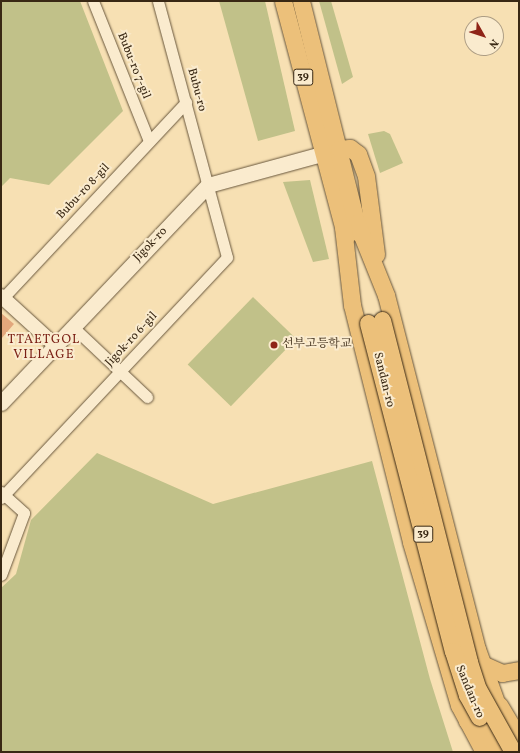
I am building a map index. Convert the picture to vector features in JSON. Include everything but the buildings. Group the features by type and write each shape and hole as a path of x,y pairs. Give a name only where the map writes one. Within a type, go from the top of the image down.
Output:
{"main road":[{"name":"Sandan-ro","path":"283,1 322,154 350,225"},
{"name":"Sandan-ro","path":"302,1 339,149 350,225 375,322 469,662 494,744 516,742"},
{"path":"208,185 339,149 350,148 358,154 366,176 374,249 482,664 516,742"},
{"name":"Jigok-ro","path":"1,403 208,185"},
{"path":"350,225 386,295"},
{"path":"350,225 352,305 411,542 458,702 470,752"},
{"path":"482,664 502,673 519,670"},
{"path":"458,702 467,721 494,744"},
{"path":"467,721 480,732 495,729 502,716 499,705"}],"street":[{"name":"Bubu-ro 7-gil","path":"93,1 149,141"},
{"name":"Bubu-ro","path":"158,1 208,185"},
{"name":"Bubu-ro 8-gil","path":"2,298 186,102"},
{"name":"Jigok-ro 6-gil","path":"1,575 24,513 2,495 120,372 227,257 208,185"},
{"path":"2,298 56,346"},
{"path":"73,327 147,397"}],"green space":[{"path":"1,1 80,1 123,111 49,185 10,178 1,187"},
{"path":"219,1 265,1 295,131 258,141"},
{"path":"319,1 331,1 353,77 342,84"},
{"path":"384,131 390,134 403,163 380,173 368,134"},
{"path":"310,180 329,259 313,262 283,182"},
{"path":"253,297 296,339 231,406 188,365"},
{"path":"97,453 213,504 372,461 430,679 453,752 1,752 1,588 16,574 31,520"}],"place":[{"name":"선부고등학교","path":"274,345"}],"district":[{"name":"TTAETGOL VILLAGE","path":"44,348"}]}
